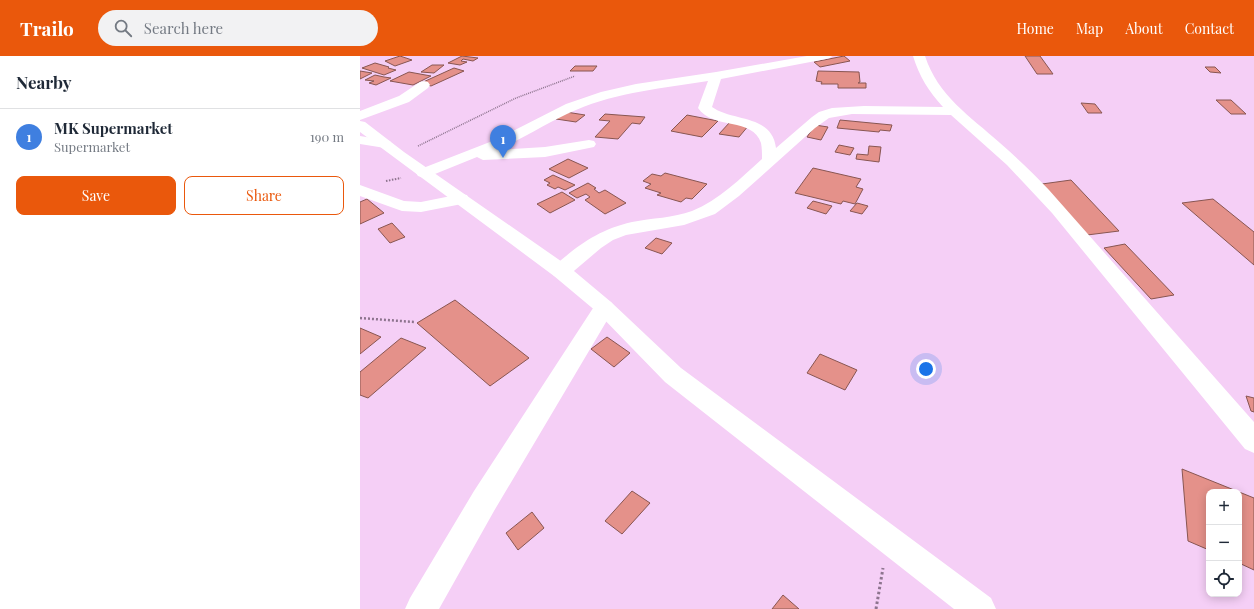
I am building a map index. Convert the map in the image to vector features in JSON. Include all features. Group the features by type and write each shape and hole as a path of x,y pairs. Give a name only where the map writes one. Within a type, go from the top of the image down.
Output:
{"street":[{"path":"424,173 500,143 571,107 606,95 658,84 716,76 826,56"},
{"path":"919,56 920,63 930,83 954,111 1019,167 1069,221 1254,441"},
{"path":"716,76 705,108 709,112 758,127 763,132 770,149 770,160"},
{"path":"360,116 404,99 424,85"},
{"path":"561,271 589,248 607,236 624,230 686,219 709,210 731,195 770,160 783,151 804,128 825,115 833,112 872,110 954,111"},
{"path":"360,125 392,150 561,271 604,307 674,375 980,609"},
{"path":"360,140 392,150"},
{"path":"470,155 546,152 589,144"},
{"path":"360,190 402,206 421,207 460,199"},
{"path":"421,609 484,501 604,307"}],"path":[{"path":"392,150 516,98 575,76"},
{"path":"385,181 424,173"},
{"path":"360,318 414,322"},
{"path":"876,609 879,598 886,538"}],"building":[{"path":"400,56 412,60 395,66 385,61"},
{"path":"462,56 478,58 473,61 463,59 461,61 467,62 460,65 448,63"},
{"path":"844,56 850,61 820,67 814,62"},
{"path":"1025,56 1040,56 1053,74 1037,74"},
{"path":"375,63 396,70 384,75 362,68"},
{"path":"432,65 444,65 434,73 421,72"},
{"path":"575,66 597,66 593,71 570,71"},
{"path":"1205,67 1215,67 1221,73 1210,72"},
{"path":"454,68 464,71 431,86 421,83"},
{"path":"360,71 372,73 360,79"},
{"path":"818,71 859,72 860,82 858,83 866,83 866,88 838,88 838,84 821,84 822,82 816,81"},
{"path":"409,72 431,76 413,85 390,81"},
{"path":"375,75 391,78 376,85 369,83 374,81 365,80"},
{"path":"1216,100 1231,100 1246,114 1231,114"},
{"path":"1081,103 1095,104 1102,113 1088,113"},
{"path":"566,112 585,115 576,122 556,119"},
{"path":"605,114 645,117 640,124 632,123 618,139 595,137 610,121 599,120"},
{"path":"687,115 718,121 702,137 671,131"},
{"path":"840,120 892,125 890,131 880,130 879,132 837,128"},
{"path":"730,122 749,125 739,137 719,134"},
{"path":"815,125 828,127 821,140 807,137"},
{"path":"839,145 854,148 850,155 835,152"},
{"path":"869,146 881,147 879,162 856,159 857,154 868,155"},
{"path":"568,159 588,168 569,178 549,169"},
{"path":"813,168 861,179 856,187 863,189 855,204 843,201 841,204 795,193"},
{"path":"665,173 707,184 692,199 686,198 681,202 657,195 661,193 645,188 651,184 643,181 652,174 661,176"},
{"path":"553,175 575,185 565,190 558,187 555,189 547,185 550,183 544,180"},
{"path":"1071,180 1119,231 1087,235 1042,184"},
{"path":"588,183 596,188 594,189 599,193 605,190 626,203 605,214 585,200 590,197 586,194 577,198 569,193"},
{"path":"562,192 575,200 550,213 537,204"},
{"path":"367,199 384,213 360,224 360,202"},
{"path":"1213,199 1254,232 1254,265 1182,203"},
{"path":"813,201 832,206 826,214 807,208"},
{"path":"857,203 868,206 862,214 850,211"},
{"path":"392,223 405,237 390,243 378,229"},
{"path":"656,238 672,243 662,254 645,248"},
{"path":"1125,244 1174,295 1151,299 1104,248"},
{"path":"455,300 529,358 490,386 417,323"},
{"path":"360,328 381,337 360,354"},
{"path":"607,337 630,353 614,367 591,349"},
{"path":"401,338 426,348 368,398 360,395 360,372"},
{"path":"820,354 857,370 845,390 807,373"},
{"path":"1246,396 1254,398 1254,412 1251,411"},
{"path":"1182,469 1232,489 1206,489 1206,549 1188,541"},
{"path":"632,491 650,503 622,534 605,521"},
{"path":"1242,493 1254,498 1254,570 1242,564"},
{"path":"532,512 544,528 518,550 506,533"},
{"path":"783,595 799,609 772,609"}],"place":[{"name":"MK Supermarket","path":"503,158"}]}
